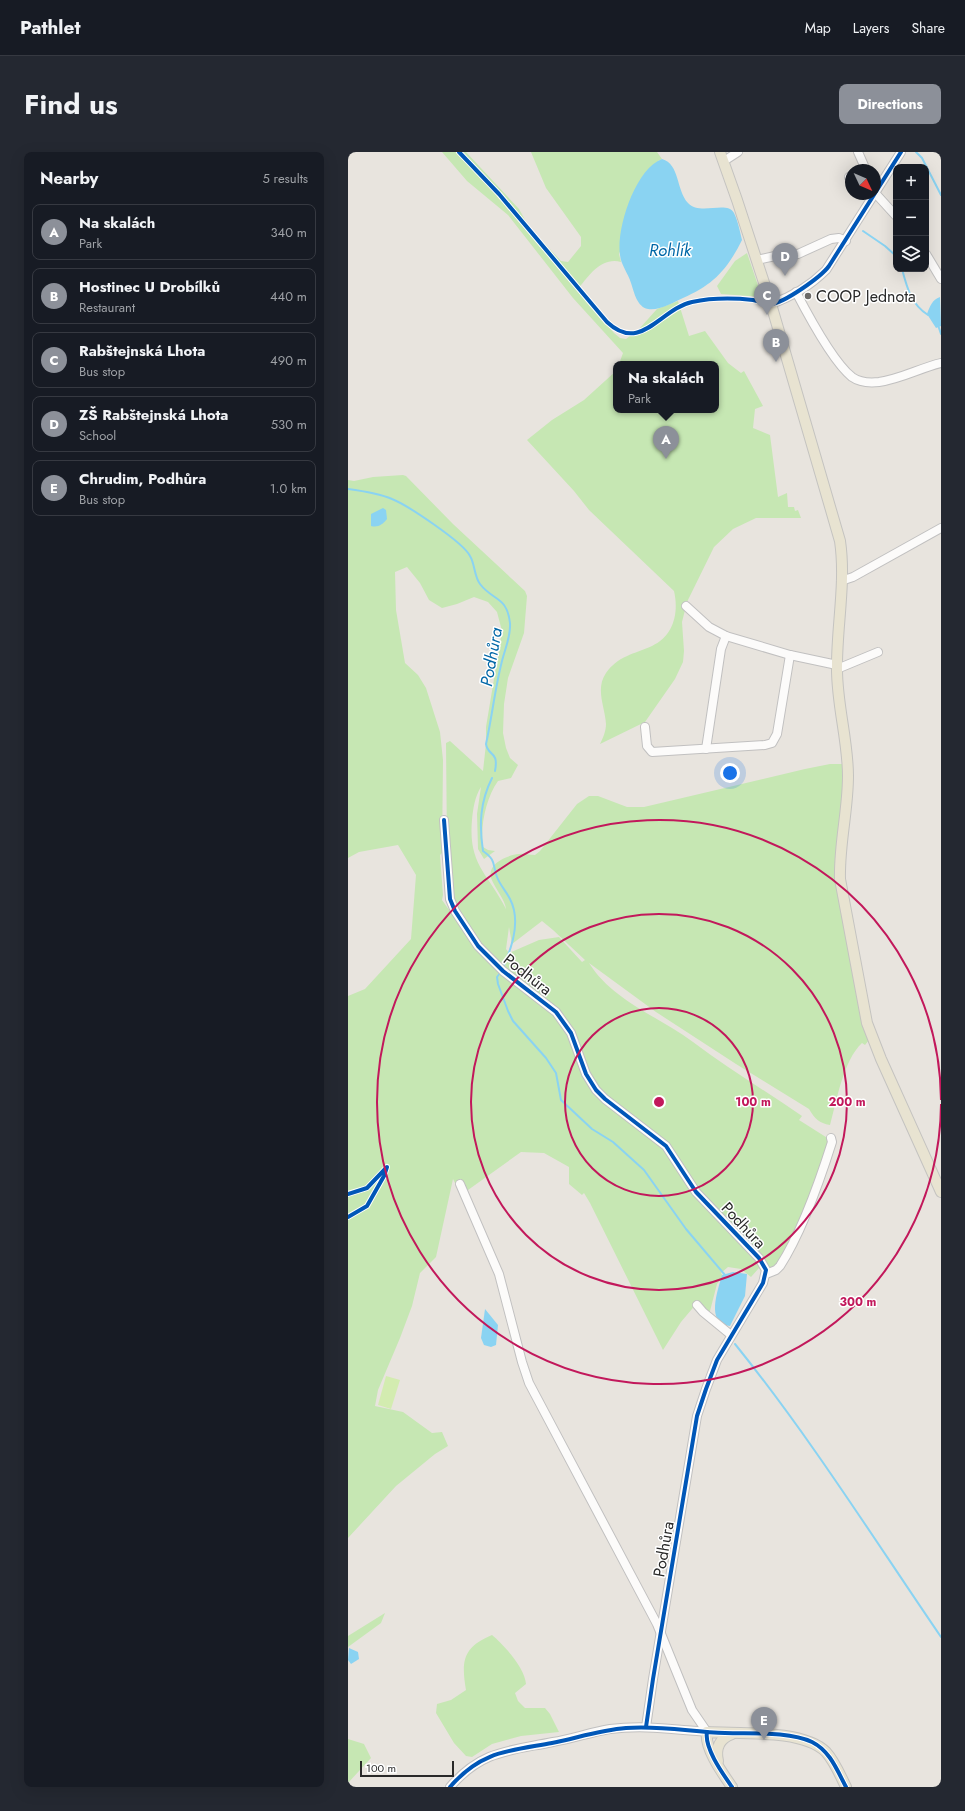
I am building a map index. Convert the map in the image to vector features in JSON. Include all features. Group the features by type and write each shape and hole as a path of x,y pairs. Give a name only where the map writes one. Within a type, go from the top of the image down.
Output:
{"main road":[{"path":"722,157 771,304 807,432 838,531 842,558 837,667 848,775 846,812 839,863 840,879 862,1001 867,1023 881,1059 941,1192"},
{"path":"732,1787 708,1745 707,1732 789,1736 811,1742 819,1746 828,1755 846,1787"},
{"path":"720,1768 717,1757 719,1744 726,1736 734,1733"}],"street":[{"path":"722,157 738,152"},
{"path":"858,152 863,164"},
{"path":"881,182 901,152"},
{"path":"881,196 893,212"},
{"path":"771,304 796,292 826,270 846,241 870,200"},
{"path":"757,260 805,252 836,238 846,241"},
{"path":"929,259 941,279"},
{"path":"796,292 832,353 845,370 856,379 870,383 884,381 941,363"},
{"path":"841,581 853,577 941,528"},
{"path":"686,606 709,627 726,636 837,667 878,652"},
{"path":"706,749 721,649 726,636"},
{"path":"645,727 647,746 649,751 652,752 765,745 775,741 790,655"},
{"name":"Podhůra","path":"444,820 450,899 455,911 478,946 504,970 556,1012 571,1033 589,1080 596,1090 605,1099 666,1146 686,1180 765,1266 766,1274 763,1283 731,1335 711,1374 698,1416 646,1727"},
{"path":"766,1274 776,1270 780,1266 801,1224 825,1164 831,1138"},
{"name":"Podhůra","path":"460,1184 499,1274 529,1383 661,1634 692,1710 707,1732"},
{"path":"697,1305 703,1312 731,1335"},
{"path":"450,1787 470,1768 498,1753 555,1742 609,1729 646,1727 707,1732"}],"green space":[{"path":"442,152 466,152 519,209 529,227 561,261 568,262 581,246 581,237 546,188 531,152 657,152 662,159 658,161 619,254 621,262 614,261 602,264 592,272 579,288 581,294 614,333 620,338 626,339 639,329 657,309 678,301 689,336 705,331 728,363 741,373 744,371 763,406 755,409 753,428 770,435 778,497 787,493 788,507 794,507 795,511 798,510 801,518 756,518 733,529 714,547 687,602 682,622 684,651 683,662 675,679 645,722 600,744 605,732 606,724 601,692 603,679 611,667 621,659 659,642 670,630 676,607 674,591 589,510 574,491 527,440 552,420 584,400 613,374 613,413 719,413 719,361 620,361 623,353 573,298 508,215 467,181"},
{"path":"747,253 762,297 721,294 717,286 735,261"},
{"path":"406,476 453,524 525,591 527,596 524,633 508,678 504,704 503,733 506,748 510,758 518,765 511,778 498,781 487,804 482,830 483,847 488,850 495,851 484,859 478,849 477,814 481,787 476,798 472,820 473,848 476,858 506,909 504,901 491,878 492,868 499,861 509,856 521,854 535,855 540,851 577,804 589,796 598,796 627,807 644,807 805,769 830,764 842,764 846,768 840,854 869,1040 865,1045 862,1043 850,1060 845,1070 830,1125 826,1124 818,1120 809,1109 656,1012 589,963 610,988 623,998 679,1033 802,1116 799,1120 829,1139 820,1171 808,1203 778,1265 761,1271 759,1268 751,1277 741,1269 728,1267 721,1273 723,1276 717,1284 710,1311 707,1312 697,1303 681,1322 663,1350 590,1203 584,1193 582,1195 569,1184 569,1167 544,1153 521,1152 461,1195 453,1179 436,1257 420,1273 412,1306 378,1390 375,1406 403,1412 432,1433 442,1432 448,1446 435,1454 396,1486 348,1538 348,996 365,989 411,939 416,875 398,845 359,852 348,858 348,480 354,481 373,477","holes":["407,567 420,583 429,600 442,608 474,597 488,602 497,612 502,631 486,727 483,771 450,741 446,743 447,845 455,905 487,954 527,984 523,990 479,952 442,900 443,895 440,855 442,853 443,760 440,732 426,688 418,675 405,663 396,610 395,572","542,921 553,930 585,960 582,962 559,937 539,940 509,953 506,949 509,927 512,944"]},
{"path":"386,1376 400,1380 391,1409 378,1405"},
{"path":"385,1613 381,1623 348,1647 348,1636"},
{"path":"492,1635 513,1657 525,1678 526,1684 515,1693 518,1701 525,1708 545,1708 550,1714 559,1732 521,1736 492,1744 472,1757 466,1756 454,1743 436,1713 437,1704 451,1700 466,1690 464,1680 464,1663 466,1656 475,1645"},
{"path":"348,1739 364,1744 371,1758 348,1783"}],"water":[{"name":"Rohlík","path":"662,159 672,166 684,198 693,207 731,209 739,226 742,240 725,268 703,288 671,304 657,309 648,309 644,308 636,299 630,279 622,262 620,255 621,230 629,201 636,187 643,175 652,165"},
{"path":"940,297 941,326 936,328 927,314 933,302"},
{"path":"383,508 386,510 387,519 380,525 371,526 371,514"},
{"path":"733,1272 747,1274 745,1296 730,1326 722,1324 718,1319 715,1313 715,1305 722,1275"},
{"path":"485,1309 498,1325 496,1345 491,1347 484,1345 481,1338"},
{"path":"349,1648 358,1652 359,1659 351,1664 348,1660"}],"waterway":[{"path":"916,152 922,158 941,195"},
{"path":"863,231 893,253"},
{"path":"903,272 910,295 917,306 928,315"},
{"path":"938,325 941,334"},
{"name":"Podhůra","path":"348,489 365,491 392,499 446,533 470,556 480,584 503,603 506,608 510,623 510,633 503,656 486,744 487,748 496,760 495,771"},
{"name":"Podhůra","path":"492,778 483,805 481,832 483,851 492,860 497,877 510,899 515,915 513,941 504,965"},
{"name":"Podhůra","path":"500,973 497,977 498,984 508,1011 513,1021 546,1058 556,1073 561,1100 592,1129 613,1142 644,1170 686,1229 725,1275"},
{"name":"Podhůra","path":"735,1344 789,1415 941,1637"}],"cycle path":[{"path":"459,152 499,194 607,322 619,331 630,333 640,332 681,306 692,302 730,299 753,300 771,304 777,303 802,289 825,271 829,266 901,152"},
{"path":"444,820 450,899 455,911 478,946 503,971 556,1012 571,1033 586,1074 596,1090 605,1099 666,1146 696,1192 759,1258 766,1270 763,1283 717,1360 697,1416 646,1727"},
{"path":"348,1194 367,1188 387,1167 384,1176 367,1206 348,1217"},
{"path":"450,1787 461,1775 473,1766 496,1754 607,1730 638,1727 725,1733 770,1734 803,1738 824,1750 846,1787"},
{"path":"707,1732 708,1746 711,1753 732,1787"}],"place":[{"name":"ZŠ Rabštejnská Lhota","path":"785,276"},
{"name":"COOP Jednota","path":"808,296"},
{"name":"Rabštejnská Lhota","path":"767,315"},
{"name":"Hostinec U Drobílků","path":"776,362"},
{"name":"Na skalách","path":"666,459"},
{"name":"Chrudim, Podhůra","path":"764,1740"}]}
